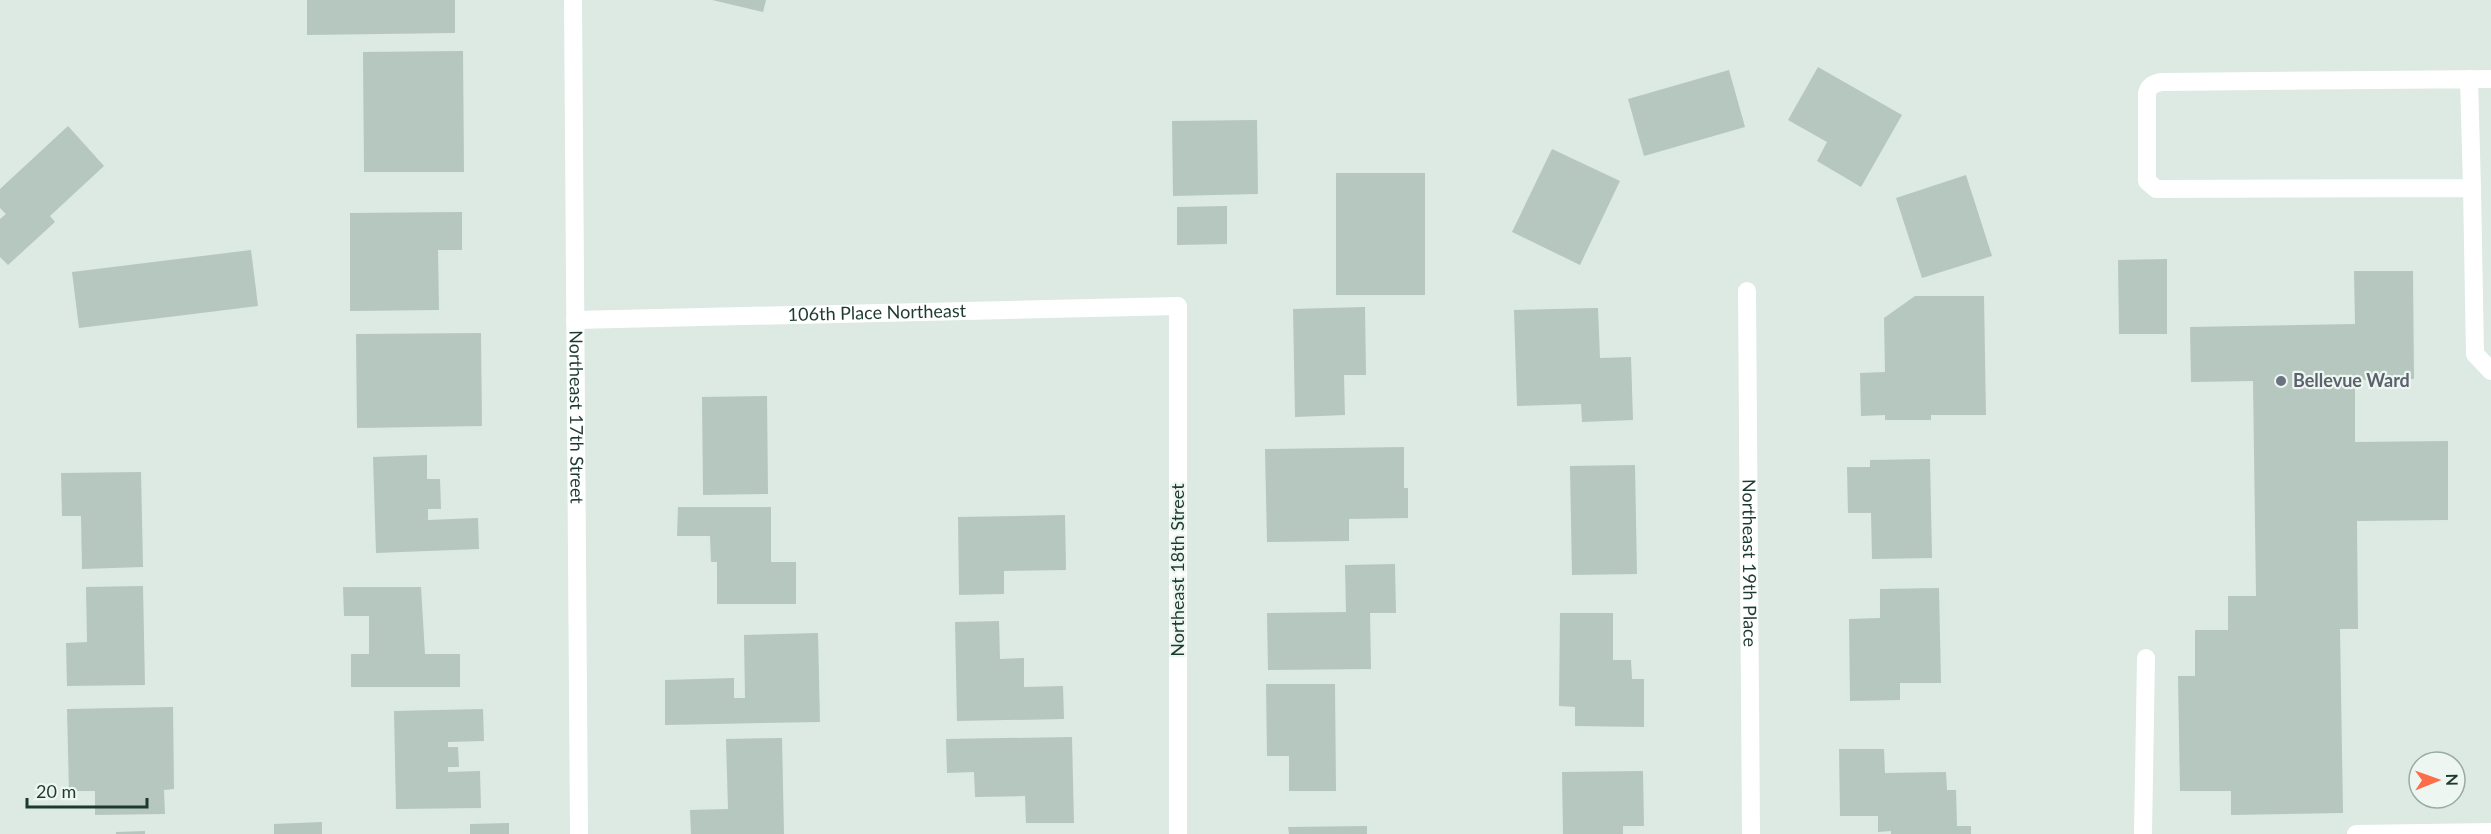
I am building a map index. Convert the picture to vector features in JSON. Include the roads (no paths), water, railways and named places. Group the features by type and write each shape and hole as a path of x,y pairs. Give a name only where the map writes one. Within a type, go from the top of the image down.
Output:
{"street":[{"name":"Northeast 17th Street","path":"573,0 579,834"},
{"path":"2469,79 2475,354 2491,371"},
{"path":"2472,188 2166,191 2156,189 2147,181 2146,93 2148,88 2156,83 2491,79"},
{"name":"Northeast 19th Place","path":"1747,291 1751,834"},
{"name":"106th Place Northeast","path":"575,320 1178,306"},
{"name":"Northeast 18th Street","path":"1178,306 1178,834"},
{"path":"2143,834 2146,658"},
{"path":"2356,834 2491,832"}],"place":[{"name":"Bellevue Ward","path":"2281,381"}]}
